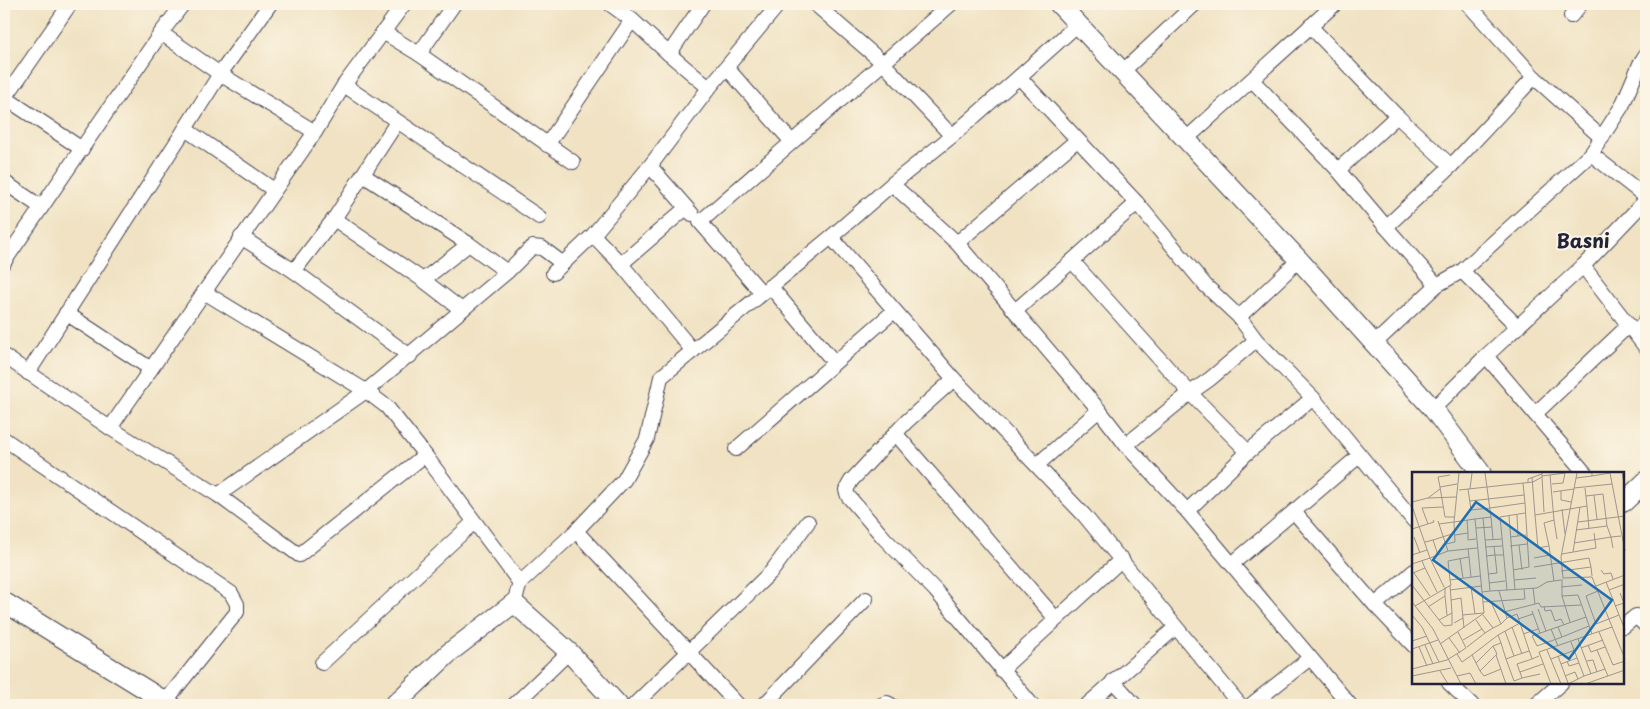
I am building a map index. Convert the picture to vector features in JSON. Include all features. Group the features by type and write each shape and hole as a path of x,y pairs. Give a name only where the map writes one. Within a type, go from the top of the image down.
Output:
{"street":[{"path":"70,4 5,97 82,149"},
{"path":"4,262 161,33 183,4"},
{"path":"28,373 220,74 270,4"},
{"path":"110,428 315,132 344,85 404,4"},
{"path":"419,54 454,4"},
{"path":"610,4 632,20 709,88"},
{"path":"669,54 703,4"},
{"path":"218,495 366,391 410,356 533,247 542,248 557,268 592,234 650,166 709,88 779,4"},
{"path":"815,4 882,62 952,136"},
{"path":"700,222 950,4"},
{"path":"1059,4 1299,260 1433,410 1480,472"},
{"path":"1122,72 1194,4"},
{"path":"1185,140 1335,4"},
{"path":"1468,4 1534,77 1602,138"},
{"path":"1571,16 1581,4"},
{"path":"547,145 632,20"},
{"path":"394,705 450,652 514,603 520,583 576,531 624,480 647,439 661,377 952,136 1078,24"},
{"path":"1310,26 1397,116 1451,166"},
{"path":"382,32 419,54 573,162"},
{"path":"161,33 220,74 315,132"},
{"path":"1374,344 1437,285 1462,270 1591,154 1624,101 1644,62"},
{"path":"727,68 791,141"},
{"path":"1019,77 1137,203 1205,285 1239,318 1256,340 1312,398 1412,519"},
{"path":"1386,227 1451,166 1534,77"},
{"path":"1252,80 1338,170 1437,285"},
{"path":"344,85 539,217"},
{"path":"1338,170 1397,116"},
{"path":"294,271 334,219 397,122"},
{"path":"185,128 274,190"},
{"path":"957,243 1077,140"},
{"path":"1433,410 1486,356 1583,266 1646,198 1591,154"},
{"path":"650,166 686,208 834,362"},
{"path":"363,175 469,244 507,272"},
{"path":"4,182 42,207"},
{"path":"892,184 957,243 1099,410 1126,445 1187,511 1350,705"},
{"path":"1015,311 1137,203"},
{"path":"621,264 686,208"},
{"path":"334,219 462,310"},
{"path":"592,234 621,264 693,351"},
{"path":"241,237 294,271 410,356"},
{"path":"831,237 954,379 1084,514 1240,705"},
{"path":"422,280 469,244"},
{"path":"1239,318 1299,260"},
{"path":"1072,261 1190,393 1248,452"},
{"path":"1583,266 1646,348"},
{"path":"1462,270 1518,326"},
{"path":"204,292 366,391 387,407 426,456 520,583"},
{"path":"736,449 894,311"},
{"path":"66,314 151,369"},
{"path":"1534,414 1632,329 1646,320"},
{"path":"1126,445 1256,340"},
{"path":"4,356 110,428 218,495 299,555 426,456"},
{"path":"1486,356 1584,472"},
{"path":"954,379 895,433 851,481 846,490 848,496 884,538 935,590 1032,705"},
{"path":"1187,511 1248,452 1312,398"},
{"path":"1037,466 1099,410"},
{"path":"895,433 1056,620"},
{"path":"4,440 231,593 237,604 237,612 168,704 4,602"},
{"path":"1232,564 1359,456"},
{"path":"1625,501 1646,481"},
{"path":"1294,512 1375,605 1412,644"},
{"path":"322,663 474,522"},
{"path":"634,705 772,571 808,522"},
{"path":"576,531 738,705"},
{"path":"1001,670 1122,559"},
{"path":"1375,605 1412,573"},
{"path":"764,705 866,599"},
{"path":"514,603 569,652 618,705"},
{"path":"1625,625 1636,616 1646,626"},
{"path":"1087,705 1176,628"},
{"path":"514,705 569,652"},
{"path":"1251,705 1310,658"},
{"path":"1114,681 1135,705"},
{"path":"1450,684 1472,705"},
{"path":"1536,705 1560,684"},
{"path":"881,705 887,703 891,705"}],"district":[{"name":"Basni","path":"1583,241"}]}
